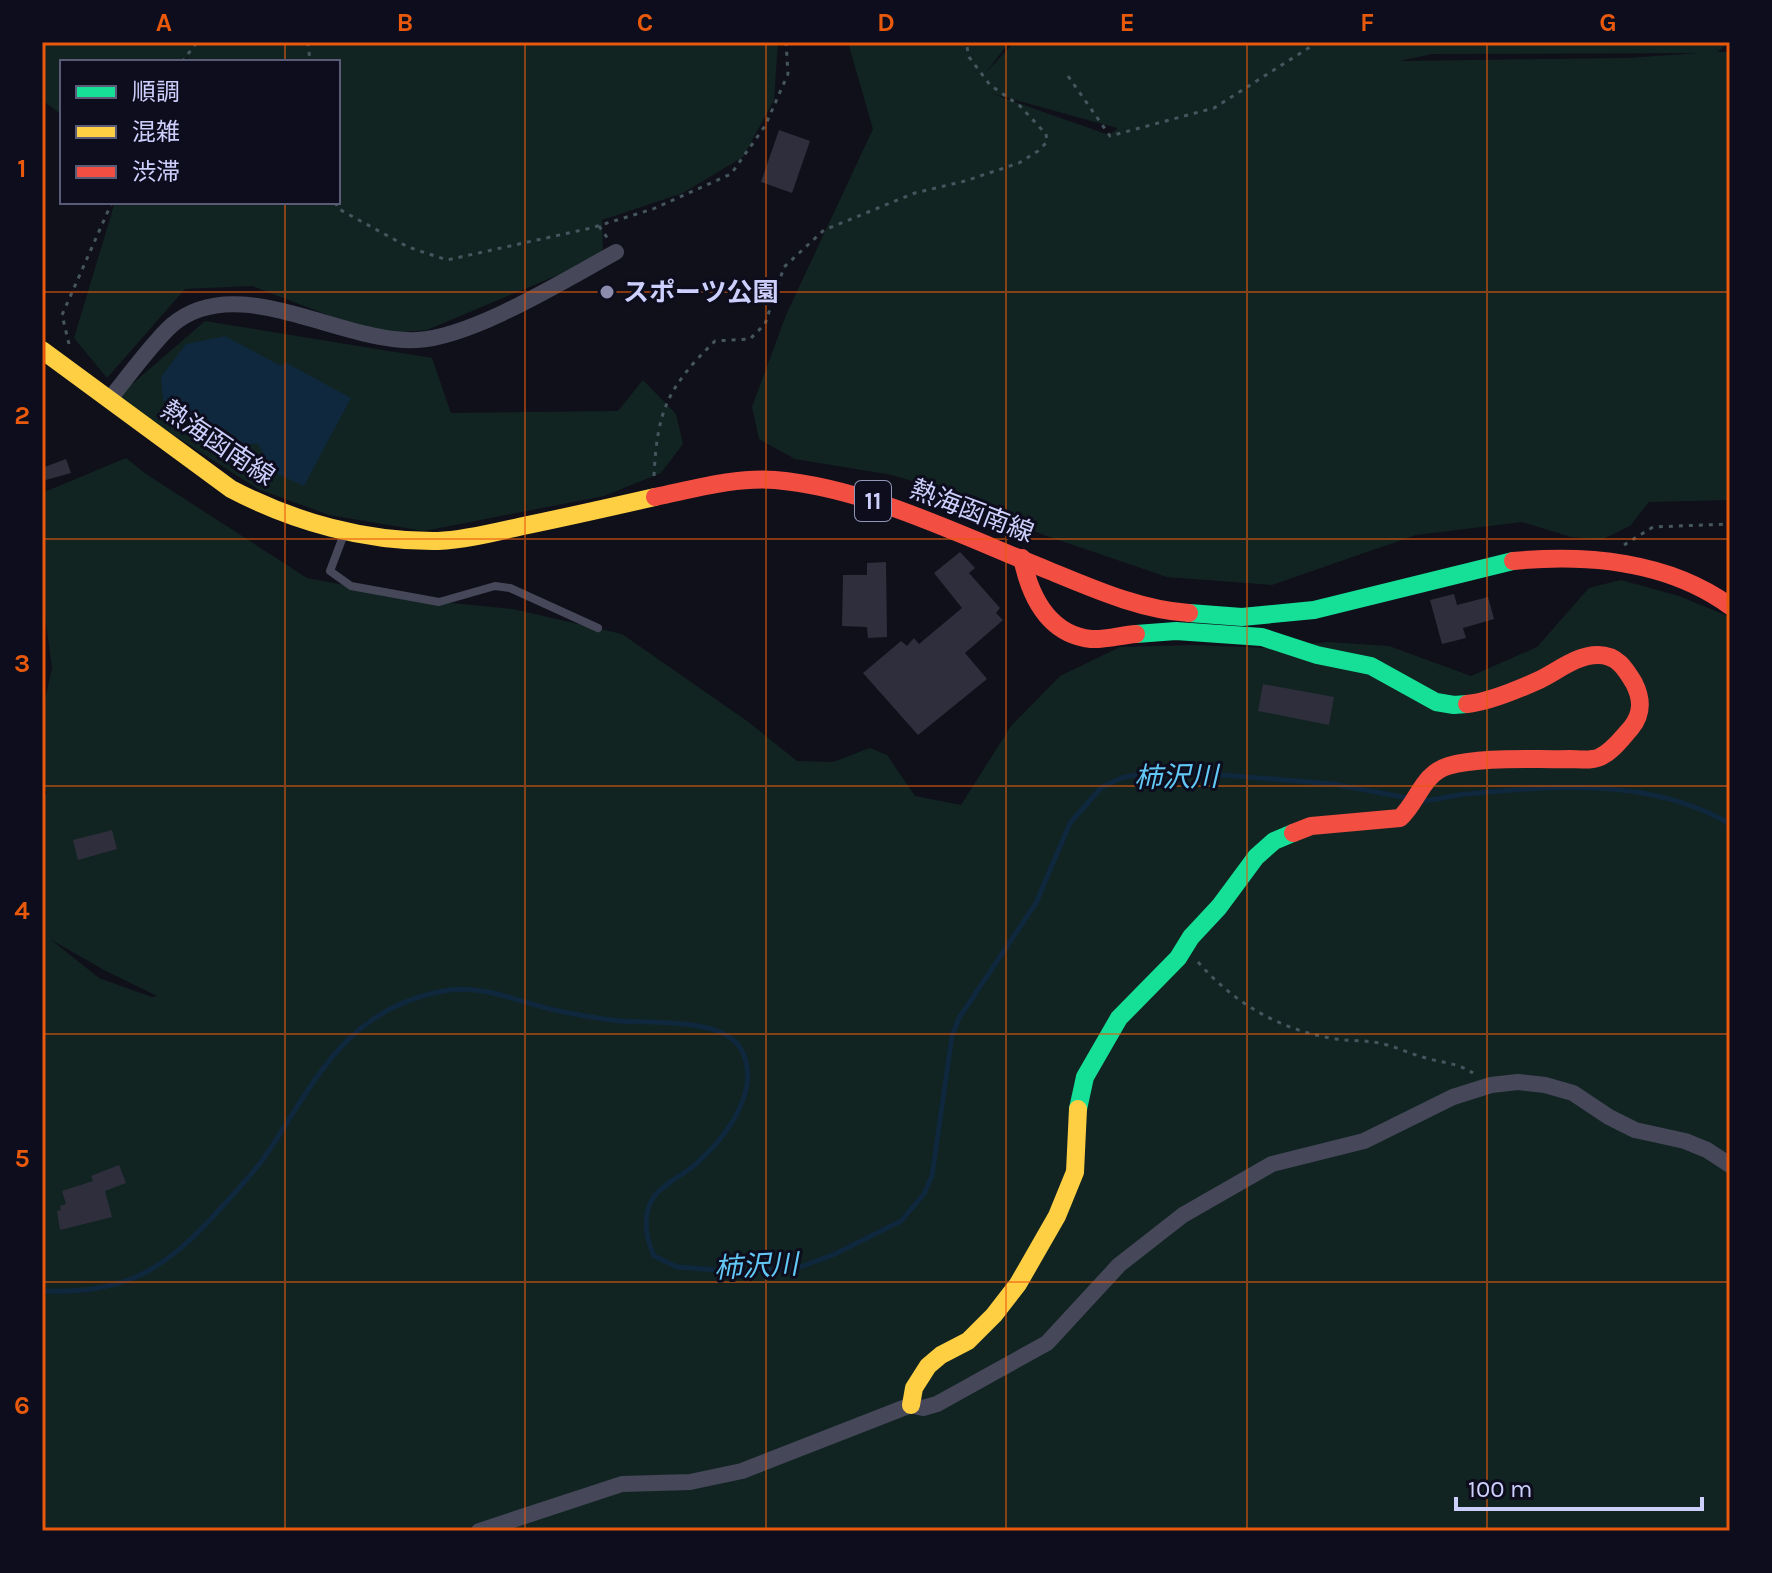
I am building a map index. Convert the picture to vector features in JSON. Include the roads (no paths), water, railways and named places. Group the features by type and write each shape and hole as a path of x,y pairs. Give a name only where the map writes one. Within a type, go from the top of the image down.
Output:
{"street":[{"path":"109,400 172,325 201,307 236,303 274,310 369,337 414,341 441,338 517,306 616,252"},
{"name":"熱海函南線","path":"42,350 231,489 263,506 311,524 398,539 440,541 501,531 716,484 773,480 852,493 1105,593 1171,612 1242,617 1314,610 1500,562 1552,557 1600,559 1668,574 1730,606"},
{"path":"911,1405 914,1388 928,1366 941,1355 968,1341 985,1326 1025,1272 1057,1216 1075,1172 1079,1098 1085,1077 1119,1018 1185,947 1256,857 1274,841 1311,826 1400,818 1411,808 1417,793 1433,773 1448,766 1472,762 1599,758 1617,745 1637,720 1641,708 1639,693 1627,671 1616,659 1602,655 1584,656 1535,682 1474,703 1454,705 1436,702 1371,666 1317,655 1262,637 1162,632 1093,639 1070,633 1046,615 1028,585 1022,558"},
{"path":"479,1531 622,1484 690,1482 728,1476 911,1405 923,1408 937,1404 1047,1343 1119,1265 1183,1215 1245,1178 1272,1164 1364,1141 1453,1097 1491,1085 1518,1082 1573,1093 1622,1124 1685,1141 1707,1150 1730,1165"}],"lane":[{"path":"345,530 330,571 351,586 439,602 495,586 510,588 598,628"}],"water":[{"path":"225,336 281,366 285,362 351,398 304,486 273,472 258,444 223,446 163,400 161,377 186,344"}],"waterway":[{"name":"柿沢川","path":"42,1291 72,1291 121,1283 162,1262 200,1230 254,1171 317,1077 356,1032 380,1015 409,1001 457,989 484,991 594,1018 704,1027 732,1039 741,1049 747,1065 743,1099 727,1130 715,1144 653,1198 646,1220 649,1242 654,1256 677,1267 744,1272 797,1268 833,1255 901,1221 924,1194 932,1176 952,1036 959,1018 1036,903 1070,823 1101,788 1121,778 1149,772 1186,772 1333,784 1408,798"},
{"name":"柿沢川","path":"1422,801 1527,789 1597,788 1666,798 1730,824"}],"place":[{"name":"スポーツ公園","path":"607,292"}]}
